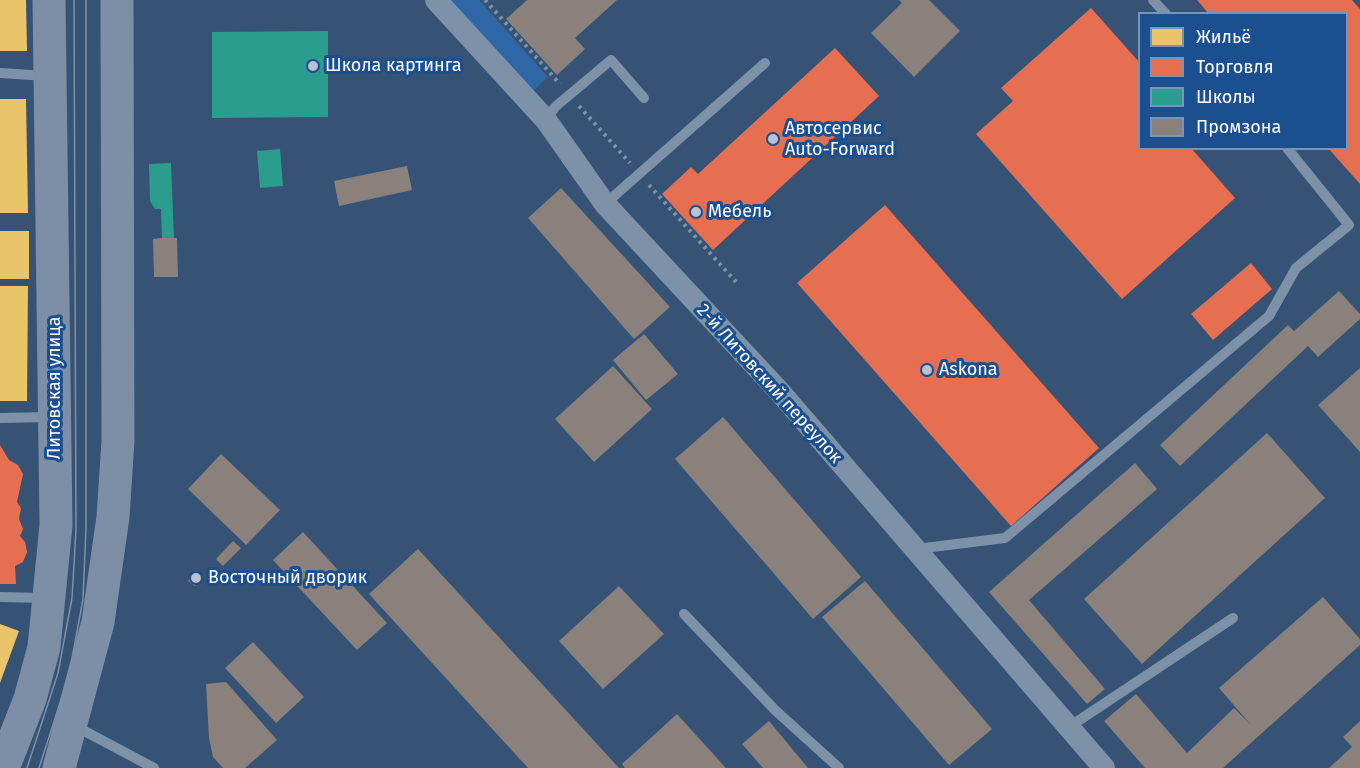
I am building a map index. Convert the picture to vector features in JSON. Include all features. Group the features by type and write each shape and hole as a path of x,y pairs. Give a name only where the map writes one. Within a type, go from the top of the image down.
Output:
{"main road":[{"name":"Литовская улица","path":"3,768 44,647 56,525 49,0"},
{"path":"59,768 98,622 114,506 118,441 117,0"}],"street":[{"name":"2-й Литовский переулок","path":"436,0 546,120 605,204 778,391 1104,768"}],"lane":[{"path":"1153,0 1164,12"},
{"path":"546,120 570,95 611,60 644,98"},
{"path":"605,204 765,63"},
{"path":"0,73 50,76"},
{"path":"915,549 1005,538 1269,316 1296,268 1349,225 1289,150"},
{"path":"0,418 55,417"},
{"path":"0,597 48,598"},
{"path":"684,614 775,710 839,768"},
{"path":"1069,727 1233,618"},
{"path":"72,725 154,768"}],"path":[{"path":"485,0 736,282"}],"shaded area":[{"path":"449,0 479,0 548,77 531,93"}],"building: Жильё":[{"path":"0,0 26,0 27,51 0,51"},
{"path":"0,99 26,99 28,213 0,213"},
{"path":"0,231 29,231 29,279 0,279"},
{"path":"0,286 28,286 27,401 0,401"},
{"path":"0,624 19,631 0,683"}],"building: Торговля":[{"path":"1197,0 1352,0 1360,9 1360,184 1330,150 1348,150 1348,12 1207,12"},
{"path":"1091,8 1138,61 1138,150 1193,150 1235,198 1122,299 976,134 1013,101 1001,88"},
{"path":"835,48 879,96 713,250 662,194 691,167 698,174"},
{"path":"885,205 1099,448 1011,526 797,283"},
{"path":"1251,263 1272,289 1213,340 1191,314"},
{"path":"0,445 9,460 18,465 23,474 17,502 21,508 19,519 23,529 20,536 25,542 27,552 23,562 15,566 16,584 0,584"},
{"path":"195,571 202,576 195,586 188,581"}],"building: Школы":[{"path":"328,31 328,117 212,118 212,32"},
{"path":"280,149 283,186 260,188 257,151"},
{"path":"171,163 174,238 162,238 161,209 155,209 150,201 149,164"}],"building: Промзона":[{"path":"527,0 617,0 575,38 585,49 557,75 506,19"},
{"path":"899,0 929,0 960,31 914,77 871,33 902,3"},
{"path":"407,166 412,190 339,206 334,181"},
{"path":"561,188 670,307 634,339 528,218"},
{"path":"177,238 178,277 154,277 153,239"},
{"path":"1339,291 1360,314 1360,319 1318,357 1308,346 1180,466 1160,445 1288,325 1294,331"},
{"path":"644,334 678,374 646,400 613,360"},
{"path":"613,366 652,409 594,462 555,419"},
{"path":"1360,368 1360,452 1318,405"},
{"path":"723,417 861,577 813,619 675,459"},
{"path":"1267,433 1325,498 1142,664 1084,599"},
{"path":"221,454 280,510 246,545 188,489"},
{"path":"1135,463 1157,489 1029,600 1105,689 1087,704 989,592"},
{"path":"303,532 387,623 357,650 273,560"},
{"path":"233,541 241,548 223,566 216,559"},
{"path":"418,549 619,768 528,768 369,594"},
{"path":"865,581 992,729 949,765 822,617"},
{"path":"619,586 664,634 603,689 559,641"},
{"path":"1323,597 1360,639 1360,645 1223,768 1145,768 1104,721 1136,694 1187,753 1234,708 1251,725 1219,688"},
{"path":"253,642 304,697 276,723 225,668"},
{"path":"226,682 277,740 245,768 223,768 213,757 209,738 206,684"},
{"path":"677,714 726,768 625,768 622,764"},
{"path":"769,721 808,768 763,768 742,744"},
{"path":"1360,721 1360,768 1329,768 1352,747 1343,737"}],"tram line":[{"path":"27,768 58,673 72,598 76,530 74,0"},
{"path":"39,768 69,675 83,599 86,528 86,0"}],"place":[{"name":"Школа картинга","path":"313,66"},
{"name":"Автосервис Auto-Forward","path":"773,139"},
{"name":"Мебель","path":"696,212"},
{"name":"Askona","path":"927,370"},
{"name":"Восточный дворик","path":"196,578"}]}
